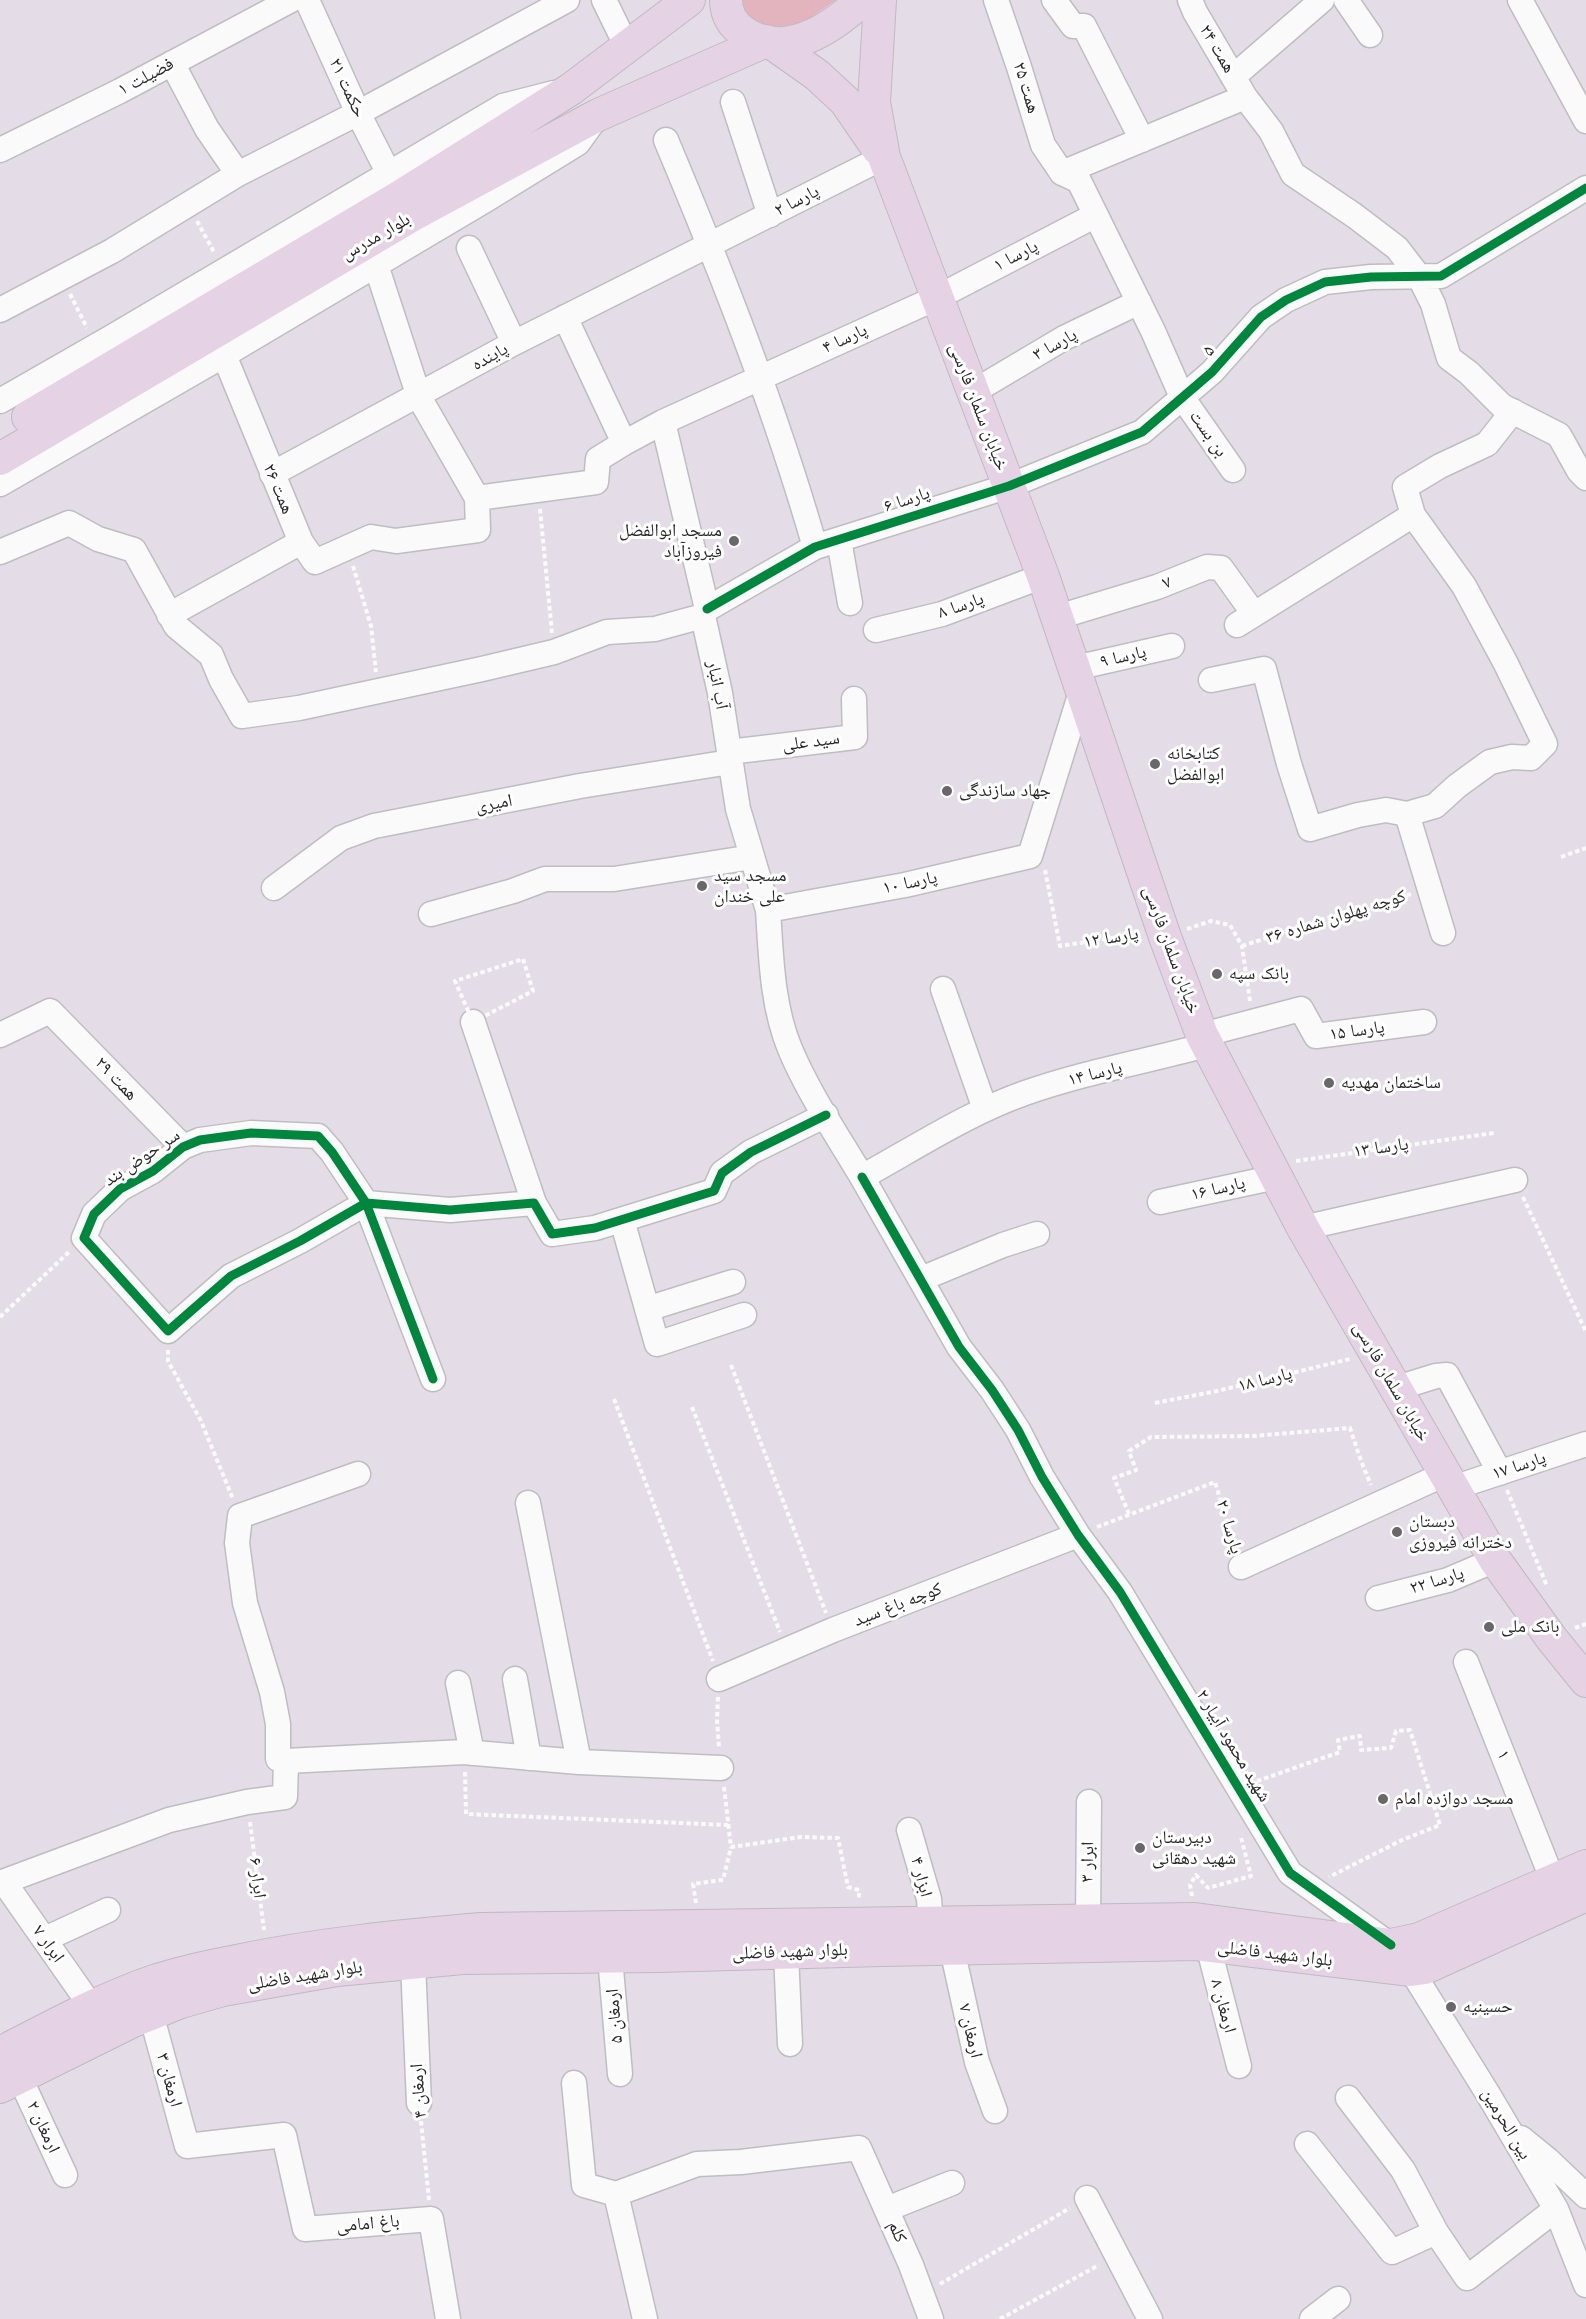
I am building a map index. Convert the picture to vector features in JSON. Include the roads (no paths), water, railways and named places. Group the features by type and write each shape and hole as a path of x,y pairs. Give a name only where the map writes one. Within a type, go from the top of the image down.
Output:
{"main road":[{"name":"بلوار مدرس","path":"0,434 399,197 571,88 689,0"},
{"name":"خیابان سلمان فارسی","path":"726,0 726,8 738,29 753,38 769,42 817,75 845,101 884,157"},
{"name":"بلوار مدرس","path":"0,459 413,215 598,115 769,42 798,40 828,28 862,0"},
{"name":"خیابان سلمان فارسی","path":"880,0 874,102 884,157 1058,617 1164,933 1205,1040 1303,1228 1494,1560 1552,1640 1586,1681"},
{"name":"بلوار شهید فاضلی","path":"1258,1939 1390,1945 1419,1940 1586,1866"},
{"name":"بلوار شهید فاضلی","path":"0,2053 121,1993 190,1985 267,1955 381,1938 481,1929 1088,1922 1258,1939 1411,1970 1425,1968 1586,1895"},
{"name":"بلوار شهید فاضلی","path":"10,2083 151,2014 190,1985 223,1990 284,1977 462,1958 610,1957 952,1948 1202,1932"}],"street":[{"name":"فضیلت ۱","path":"0,150 291,0"},
{"name":"حکمت ۲۱","path":"307,0 358,113 389,174"},
{"path":"0,310 112,251 238,174 358,113 567,0"},
{"path":"604,0 627,47"},
{"name":"همت ۲۵","path":"996,0 1043,145 1062,173 1079,181 1139,302"},
{"path":"1054,0 1073,26 1084,26 1142,140"},
{"name":"همت ۲۴","path":"1190,0 1239,87 1271,131 1293,174 1355,216 1430,277 1433,304 1449,358 1469,373 1502,406 1559,435 1579,471 1586,478"},
{"path":"1062,173 1142,140 1239,87 1322,0"},
{"path":"1346,0 1370,35"},
{"path":"1520,0 1586,121"},
{"path":"172,63 207,129 238,174"},
{"path":"0,401 225,272 503,106 571,88"},
{"path":"733,102 770,215"},
{"path":"0,484 224,356 578,143 598,115"},
{"path":"666,140 741,323 757,380 792,469 815,548"},
{"name":"پارسا ۲","path":"710,245 884,157"},
{"path":"1430,277 1586,188"},
{"name":"پارسا ۱","path":"936,298 1096,215"},
{"name":"پاینده","path":"272,474 419,397 514,343 710,245"},
{"path":"469,248 514,343"},
{"path":"376,265 419,397 477,498"},
{"name":"۵","path":"1009,486 1142,432 1212,372 1261,317 1286,300 1325,282 1371,277 1430,277"},
{"name":"پارسا ۴","path":"477,498 596,482 598,459 624,443 663,422 936,298"},
{"name":"پارسا ۳","path":"973,392 1064,338 1139,302"},
{"name":"بن بست","path":"1139,302 1182,398 1233,470"},
{"path":"565,317 624,443"},
{"name":"همت ۲۶","path":"224,356 301,542 315,562 371,537 396,541 478,530 477,498"},
{"path":"1211,680 1264,669 1289,764 1310,829 1358,815 1386,810 1407,814 1435,806 1457,786 1490,762 1512,757 1531,758 1545,744 1505,662 1464,586 1413,515 1405,487 1440,466 1487,444 1513,411"},
{"name":"آب انبار","path":"663,422 705,613 729,757"},
{"name":"پارسا ۶","path":"169,615 176,626 211,655 221,679 242,716 299,708 482,669 554,651 607,632 655,629 705,613 815,548 1009,486"},
{"name":"۷","path":"1058,617 1157,586 1207,567 1221,568 1245,620 1413,515"},
{"path":"1,551 69,523 98,539 134,550 169,615 301,542"},
{"path":"839,540 850,603"},
{"name":"پارسا ۸","path":"876,630 942,614 1043,576"},
{"name":"پارسا ۹","path":"1078,679 1172,646"},
{"name":"پارسا ۱۰","path":"768,910 905,885 1030,856 1078,679"},
{"name":"سید علی","path":"729,757 855,737 854,699"},
{"path":"729,757 738,809 768,910"},
{"name":"امیری","path":"274,888 341,838 374,826 729,757"},
{"path":"1407,814 1443,933"},
{"path":"431,914 513,891 544,879 614,879 752,857"},
{"name":"شهید محمود آبیار ۲","path":"768,910 778,1006 790,1048 959,1347 992,1390 1018,1430 1042,1477 1078,1535 1120,1592 1290,1873 1390,1945"},
{"path":"943,989 985,1109"},
{"name":"پارسا ۱۵","path":"1205,1040 1301,1009 1316,1036 1424,1022"},
{"name":"همت ۲۹","path":"0,1035 50,1011 183,1147"},
{"path":"473,1022 534,1203 552,1234 595,1228 714,1191 722,1173 751,1152 826,1115"},
{"name":"پارسا ۱۴","path":"862,1177 985,1109 1024,1093 1205,1040"},
{"name":"سر حوض بند","path":"251,1133 318,1136 332,1152 366,1203 300,1241 231,1276 168,1331 84,1238 94,1214 120,1189 153,1171 183,1147 200,1140 251,1133"},
{"name":"پارسا ۱۶","path":"1160,1202 1272,1171"},
{"path":"1303,1228 1515,1180"},
{"path":"434,1379 366,1203 450,1210 534,1203"},
{"path":"622,1220 657,1344 744,1315"},
{"path":"921,1279 1003,1245 1037,1234"},
{"path":"647,1309 733,1282"},
{"path":"1394,1389 1436,1376 1447,1375 1500,1473"},
{"name":"پارسا ۱۷","path":"1449,1481 1500,1473 1586,1444"},
{"path":"358,1474 240,1516 237,1543 245,1603 272,1692 278,1724 278,1759 286,1761 468,1753 579,1762 721,1768"},
{"name":"پارسا ۲۰","path":"1241,1567 1380,1504 1449,1481"},
{"path":"528,1503 579,1762"},
{"name":"کوچه باغ سید","path":"719,1678 833,1630 1078,1535"},
{"name":"پارسا ۲۲","path":"1378,1598 1448,1580 1494,1560"},
{"name":"۱","path":"1466,1662 1553,1881"},
{"path":"515,1678 529,1758"},
{"path":"458,1683 468,1753"},
{"path":"2,1882 170,1820 247,1802 285,1797 286,1761"},
{"name":"ابرار ۳","path":"1088,1922 1089,1802"},
{"name":"ابزار ۴","path":"909,1830 928,1899 931,1924"},
{"name":"ابرار ۷","path":"2,1882 91,2006"},
{"path":"45,1939 108,1910"},
{"name":"ارمغان ۸","path":"1202,1932 1239,2066"},
{"name":"ارمغان ۷","path":"952,1948 977,2062 995,2111"},
{"path":"786,1953 790,2044"},
{"name":"ارمغان ۵","path":"610,1957 620,2074"},
{"name":"ارمغان ۴","path":"413,1963 419,2103"},
{"name":"بین الحرمین","path":"1411,1970 1556,2209 1586,2285"},
{"name":"ارمغان ۳","path":"151,2014 187,2146 284,2135 304,2229"},
{"name":"ارمغان ۲","path":"10,2083 65,2175"},
{"path":"573,2083 584,2185 616,2194 645,2319"},
{"path":"1348,2098 1403,2170 1436,2232 1467,2278 1556,2209"},
{"path":"1507,2127 1548,2160 1586,2196"},
{"path":"1307,2144 1392,2252 1436,2232"},
{"name":"کلم","path":"616,2194 697,2164 741,2162 859,2148 887,2209 931,2319"},
{"path":"887,2209 952,2183"},
{"path":"1087,2198 1150,2319"},
{"name":"باغ امامی","path":"304,2229 431,2219 448,2319"},
{"path":"1312,2319 1338,2300"}],"place":[{"name":"مسجد ابوالفضل فیروزآباد","path":"734,541"},
{"name":"کتابخانه ابوالفضل","path":"1155,764"},
{"name":"جهاد سازندگی","path":"947,791"},
{"name":"مسجد سید علی خندان","path":"702,886"},
{"name":"بانک سپه","path":"1217,974"},
{"name":"ساختمان مهدیه","path":"1329,1083"},
{"name":"دبستان دخترانه فیروزی","path":"1397,1532"},
{"name":"بانک ملی","path":"1489,1627"},
{"name":"مسجد دوازده امام","path":"1383,1799"},
{"name":"دبیرستان شهید دهقانی","path":"1140,1848"},
{"name":"حسینیه","path":"1451,2007"}]}
